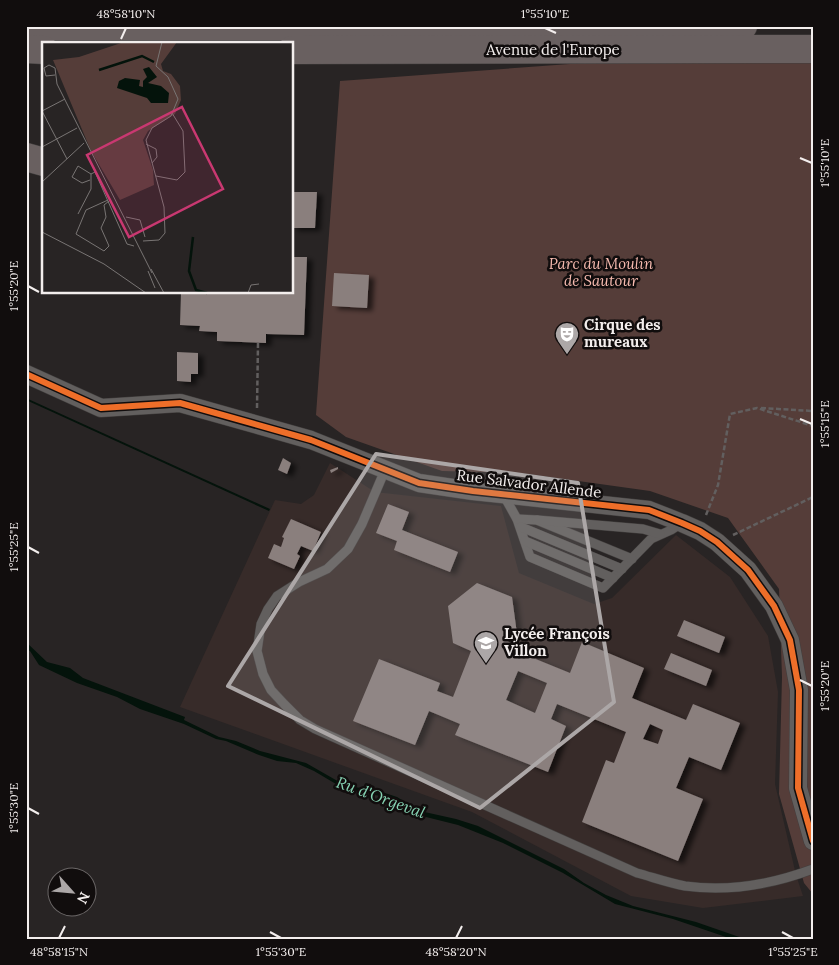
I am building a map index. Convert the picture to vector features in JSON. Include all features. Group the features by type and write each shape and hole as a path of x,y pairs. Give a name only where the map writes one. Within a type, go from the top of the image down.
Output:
{"main road":[{"name":"Avenue de l'Europe","path":"28,26 743,26"},
{"name":"Avenue de l'Europe","path":"294,50 813,49"},
{"path":"26,50 42,50"},
{"path":"26,157 42,161"}],"street":[{"name":"Rue Salvador Allende","path":"26,374 101,408 180,403 311,440 419,483 649,510 682,522 717,542 748,570 774,606 790,640 799,690 798,788 812,840"}],"lane":[{"path":"385,470 362,524 348,549 327,569 299,582 278,596 268,609 261,624 257,651 263,674 271,690 300,720 315,730 637,873 684,886 720,888 763,883 813,869"},
{"path":"503,494 519,523 530,557 603,588 651,539 671,530 682,522"},
{"path":"519,523 537,520 643,529 660,534"},
{"path":"537,520 632,559"},
{"path":"519,523 622,569"},
{"path":"525,542 613,578"}],"path":[{"path":"252,423 257,409 258,343"},
{"path":"757,408 813,426"},
{"path":"700,532 718,485 730,414 757,408 813,411"},
{"path":"717,542 813,497"}],"highlighted area":[{"path":"376,454 578,483 614,702 480,808 228,686"}],"shaded area":[{"path":"26,398 270,509 269,511 26,400"},
{"name":"Lycée François Villon","path":"330,463 375,492 501,506 519,573 594,604 612,598 676,535 730,577 768,636 778,692 775,784 796,875 803,896 703,908 631,896 472,812 180,707 275,500 301,504 314,495"},
{"path":"26,642 47,662 70,668 83,678 185,717 184,720 219,737 236,741 260,751 306,763 341,783 376,790 397,797 420,811 478,826 564,869 606,895 633,906 696,922 745,939 726,937 673,919 615,904 563,873 503,843 458,825 422,816 384,797 341,787 296,763 277,761 259,755 226,741 216,739 184,724 140,709 117,697 77,683 39,665 30,651 26,649"}],"green space":[{"name":"Parc du Moulin de Sautour","path":"813,46 813,894 804,883 779,794 782,677 779,589 728,518 650,491 521,473 442,471 346,437 316,415 340,81"}],"building":[{"path":"294,192 317,192 315,228 294,228"},
{"path":"294,257 307,257 304,335 266,334 266,343 217,341 217,332 199,331 200,326 180,325 181,294 294,294"},
{"path":"334,273 369,275 367,308 332,306"},
{"path":"177,352 198,353 198,374 191,374 191,382 177,381"},
{"path":"283,458 291,463 287,474 278,470"},
{"path":"338,467 338,469 331,473 330,470"},
{"path":"388,504 409,512 402,530 458,552 450,572 394,550 397,541 376,533"},
{"path":"291,519 321,532 313,551 301,546 297,554 300,556 294,569 268,558 274,544 281,547 284,538 282,537"},
{"name":"Lycée François Villon","path":"477,583 512,597 517,634 508,641 516,651 570,673 582,642 644,668 632,698 686,720 693,704 740,723 721,770 689,757 676,788 703,799 678,861 582,822 606,760 614,763 626,732 557,704 551,719 566,726 548,772 455,735 460,724 429,711 415,745 353,721 379,659 440,683 437,691 453,697 471,651 453,643 448,606","holes":["518,671 547,683 535,713 506,700","650,724 663,730 658,744 643,739"]},
{"path":"684,620 725,637 719,653 677,636"},
{"path":"671,653 712,670 706,686 664,669"}],"cycle path":[{"path":"26,374 101,408 180,403 311,440 419,483 473,491 649,510 700,531 717,542 748,570 774,606 790,640 799,690 798,788 813,841"}],"place":[{"name":"Cirque des mureaux","path":"567,355"},
{"name":"Lycée François Villon","path":"486,664"}],"water label":[{"name":"Ru d'Orgeval","path":"381,797"}]}
